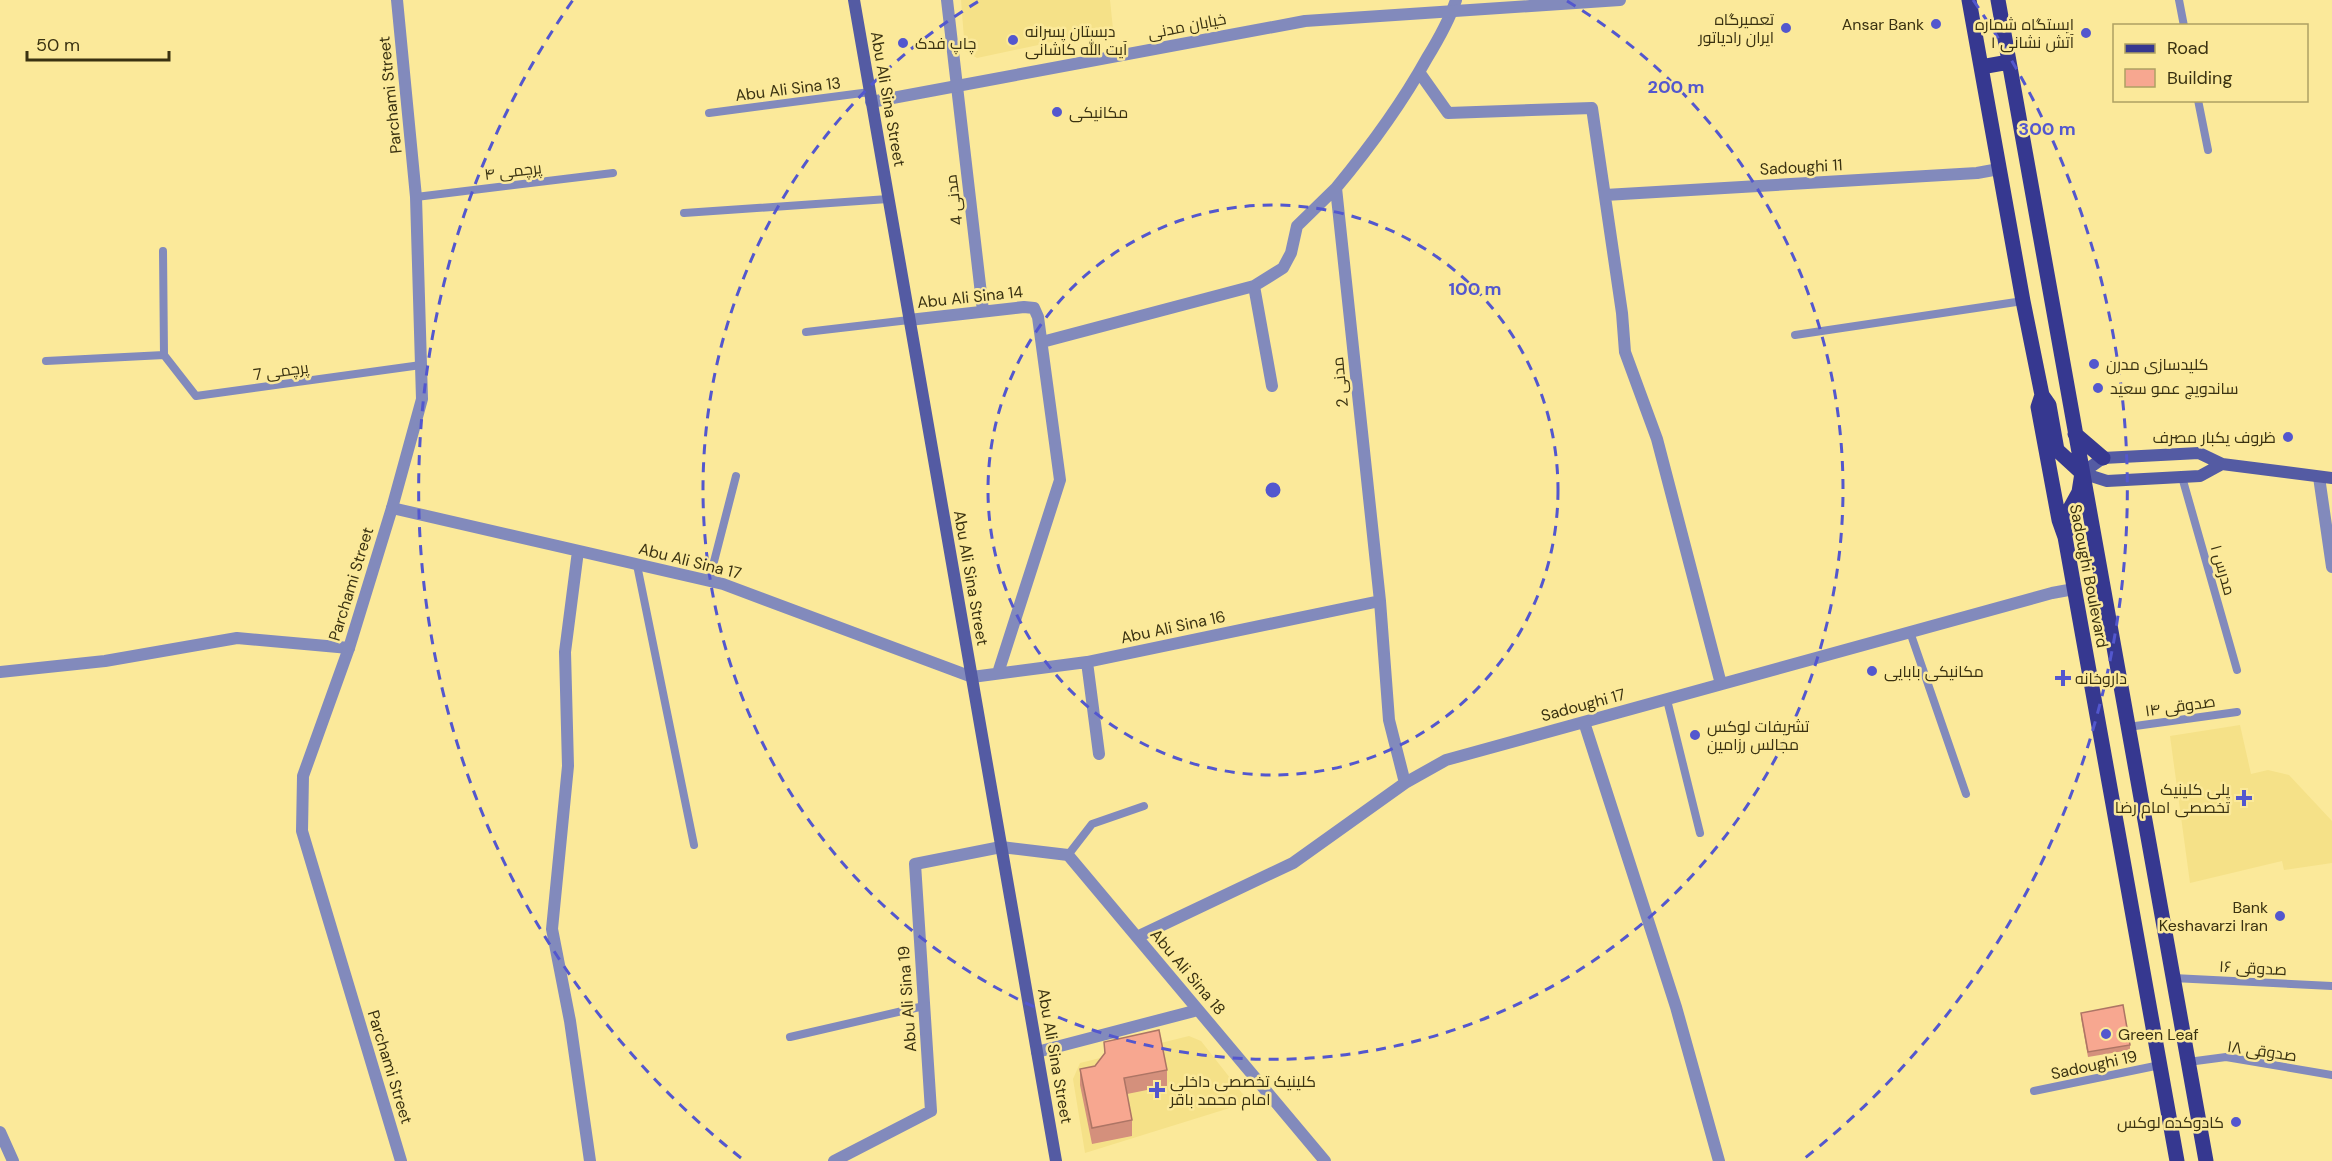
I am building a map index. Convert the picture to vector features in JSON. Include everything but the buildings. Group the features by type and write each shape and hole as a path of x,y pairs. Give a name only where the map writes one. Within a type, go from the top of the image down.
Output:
{"main road":[{"name":"Abu Ali Sina Street","path":"854,0 1056,1161"},
{"name":"Sadoughi Boulevard","path":"1998,0 2206,1161"},
{"name":"Sadoughi Boulevard","path":"1970,1 2042,395 2038,407 2059,520 2065,537 2177,1161"},
{"path":"1981,67 2009,62"},
{"path":"2042,395 2049,405 2057,450 2082,473 2107,481 2199,476 2222,464"},
{"path":"2075,434 2103,458"},
{"path":"2065,537 2069,519 2068,512 2079,492 2082,473 2103,458 2199,453 2222,464 2332,478"}],"street":[{"name":"Parchami Street","path":"397,0 416,197 422,399 392,508 349,648 303,776 302,831 401,1161"},
{"name":"مدنی 4","path":"947,0 983,311"},
{"name":"خیابان مدنی","path":"870,97 957,86 1305,21 1454,5 1620,0"},
{"path":"998,673 1060,480 1042,342 1254,285 1283,268 1292,253 1297,226 1336,188 1383,128 1419,72 1454,5"},
{"path":"1419,72 1448,113 1592,108 1622,312 1625,352 1657,439 1721,684"},
{"name":"Sadoughi 11","path":"1605,195 1977,173 1999,169"},
{"name":"مدنی 2","path":"1336,188 1380,601 1389,720 1405,783"},
{"path":"1254,285 1272,386"},
{"name":"Abu Ali Sina 14","path":"909,320 1024,307 1034,308 1038,317 1042,342"},
{"path":"2319,477 2332,567"},
{"name":"Abu Ali Sina 17","path":"392,508 723,584 972,676"},
{"path":"578,551 565,652 568,766 552,929 570,1021 590,1161"},
{"name":"Sadoughi 17","path":"1137,937 1293,863 1405,783 1446,760 2052,593 2074,589"},
{"name":"Abu Ali Sina 16","path":"972,676 1087,662 1380,601"},
{"path":"0,672 105,661 237,638 349,648"},
{"path":"1087,662 1100,754"},
{"path":"1584,722 1676,1007 1719,1161"},
{"path":"1001,847 1068,855"},
{"name":"Abu Ali Sina 19","path":"834,1161 930,1111 915,864 1001,847"},
{"name":"Abu Ali Sina 18","path":"1068,855 1325,1161"},
{"path":"1037,1052 1198,1010"},
{"path":"0,1132 13,1161"}],"lane":[{"path":"2179,0 2184,24"},
{"name":"Abu Ali Sina 13","path":"709,113 870,97"},
{"path":"2198,102 2208,150"},
{"name":"پرچمی ۴","path":"416,197 613,173"},
{"path":"684,213 888,199"},
{"path":"46,361 164,355 163,251"},
{"path":"1795,335 2023,300"},
{"path":"806,332 909,320"},
{"name":"پرچمی 7","path":"164,355 196,396 421,365"},
{"path":"710,581 736,476"},
{"name":"مدرس ۱","path":"2182,477 2238,670"},
{"path":"637,565 694,845"},
{"path":"1910,632 1966,794"},
{"path":"1667,700 1700,833"},
{"name":"صدوقی ۱۴","path":"2128,727 2237,712"},
{"path":"1068,855 1092,824 1144,806"},
{"name":"صدوقی ۱۶","path":"2173,978 2332,986"},
{"path":"790,1037 924,1006"},
{"name":"صدوقی ۱۸","path":"2188,1062 2226,1057 2332,1075"},
{"name":"Sadoughi 19","path":"2034,1091 2160,1065"}],"shaded area":[{"name":"دبستان پسرانه آیت الله کاشانی","path":"961,0 1110,0 1113,29 977,58 965,51"},
{"name":"پلی کلینیک تخصصی امام رضا","path":"2240,725 2251,774 2268,770 2289,775 2332,821 2332,863 2284,870 2282,861 2190,883 2170,736"},
{"name":"کلینیک تخصصی داخلی امام محمد باقر","path":"1189,1036 1201,1041 1249,1102 1085,1153 1073,1079 1080,1063"}],"place":[{"name":"Ansar Bank","path":"1936,24"},
{"name":"تعمیرگاه ایران رادیاتور","path":"1786,28"},
{"name":"ایستگاه شماره ۱ آتش نشانی","path":"2086,33"},
{"name":"دبستان پسرانه آیت الله کاشانی","path":"1013,40"},
{"name":"چاپ فدک","path":"903,43"},
{"name":"مکانیکی","path":"1057,112"},
{"name":"کلیدسازی مدرن","path":"2094,364"},
{"name":"ساندویچ عمو سعید","path":"2098,388"},
{"name":"ظروف یکبار مصرف","path":"2288,437"},
{"name":"مکانیکی بابایی","path":"1872,671"},
{"name":"داروخانه","path":"2063,678"},
{"name":"تشریفات لوکس مجالس رزامین","path":"1695,735"},
{"name":"پلی کلینیک تخصصی امام رضا","path":"2244,798"},
{"name":"Bank Keshavarzi Iran","path":"2280,916"},
{"name":"Green Leaf","path":"2106,1034"},
{"name":"کلینیک تخصصی داخلی امام محمد باقر","path":"1157,1090"},
{"name":"کادوکده لوکس","path":"2236,1122"}]}
